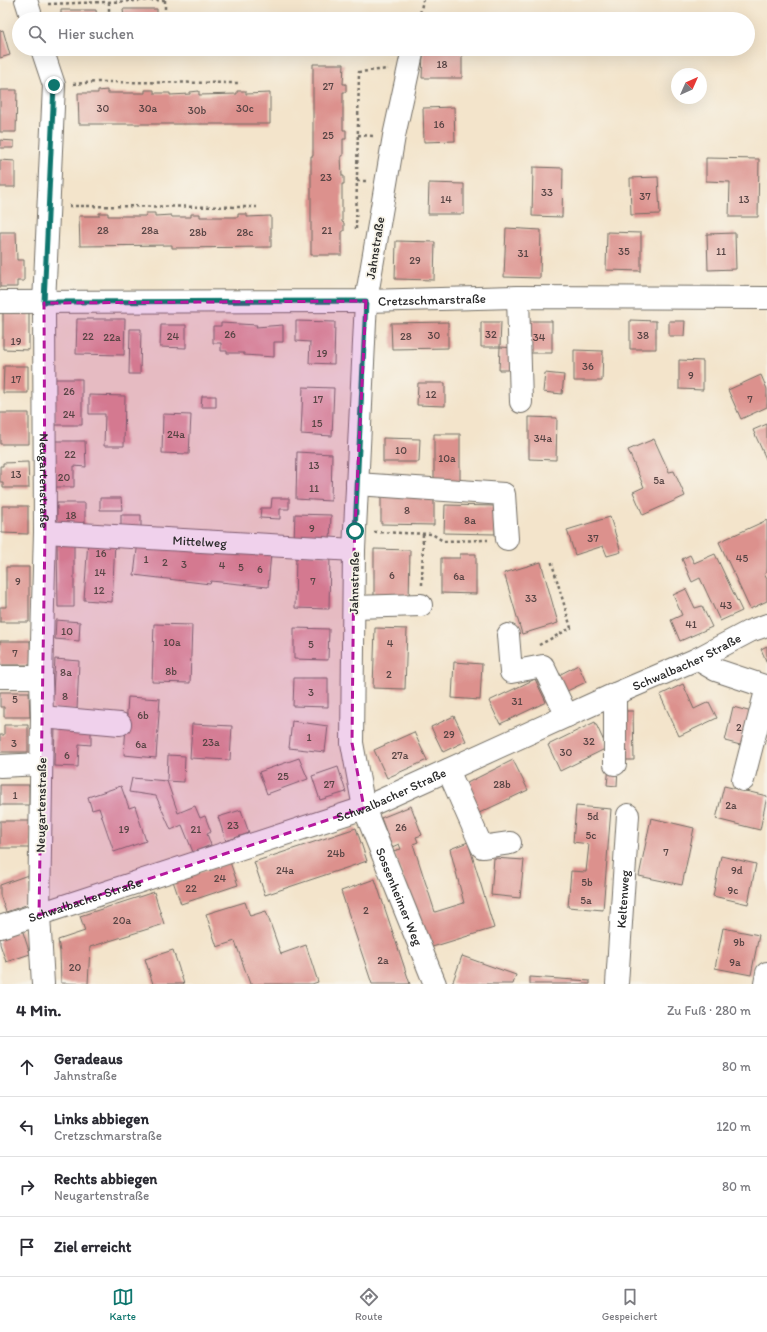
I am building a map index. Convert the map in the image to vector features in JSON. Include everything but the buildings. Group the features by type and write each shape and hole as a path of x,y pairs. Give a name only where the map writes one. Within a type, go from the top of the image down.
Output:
{"street":[{"name":"Neugartenstraße","path":"42,984 39,915 42,717 41,677 45,532 44,302 54,85 44,56"},
{"name":"Jahnstraße","path":"364,808 352,743 355,540 366,301 394,136 410,58"},
{"name":"Cretzschmarstraße","path":"0,302 366,301 518,297 766,297"},
{"path":"518,297 521,402"},
{"path":"357,484 504,494 507,539"},
{"name":"Mittelweg","path":"45,532 355,540"},
{"path":"354,607 421,605"},
{"name":"Schwalbacher Straße","path":"0,926 39,915 364,808 615,694 697,659 750,631 767,624"},
{"path":"508,635 511,672 543,666 567,716"},
{"path":"697,659 716,670 767,687 743,780"},
{"path":"0,677 41,677"},
{"path":"615,694 615,764"},
{"path":"42,717 120,724"},
{"path":"0,766 41,764"},
{"path":"448,770 482,847 510,843"},
{"name":"Sossenheimer Weg","path":"364,808 435,984"},
{"name":"Keltenweg","path":"617,984 628,815"},
{"path":"765,984 767,973"}],"path":[{"path":"28,8 94,1 109,2 164,0 165,12"},
{"path":"420,12 423,0"},
{"path":"109,2 109,12"},
{"path":"356,234 359,72 410,58"},
{"path":"54,85 98,82 241,83"},
{"path":"48,205 257,207"},
{"path":"421,605 423,534"},
{"path":"355,540 423,534 432,534 443,541 507,539"},
{"path":"543,666 537,646 571,628 551,560"}],"highlighted area":[{"path":"366,301 354,550 352,743 364,808 39,915 45,532 44,303"}],"route":[{"path":"54,85 44,302 366,301 355,531"}]}
